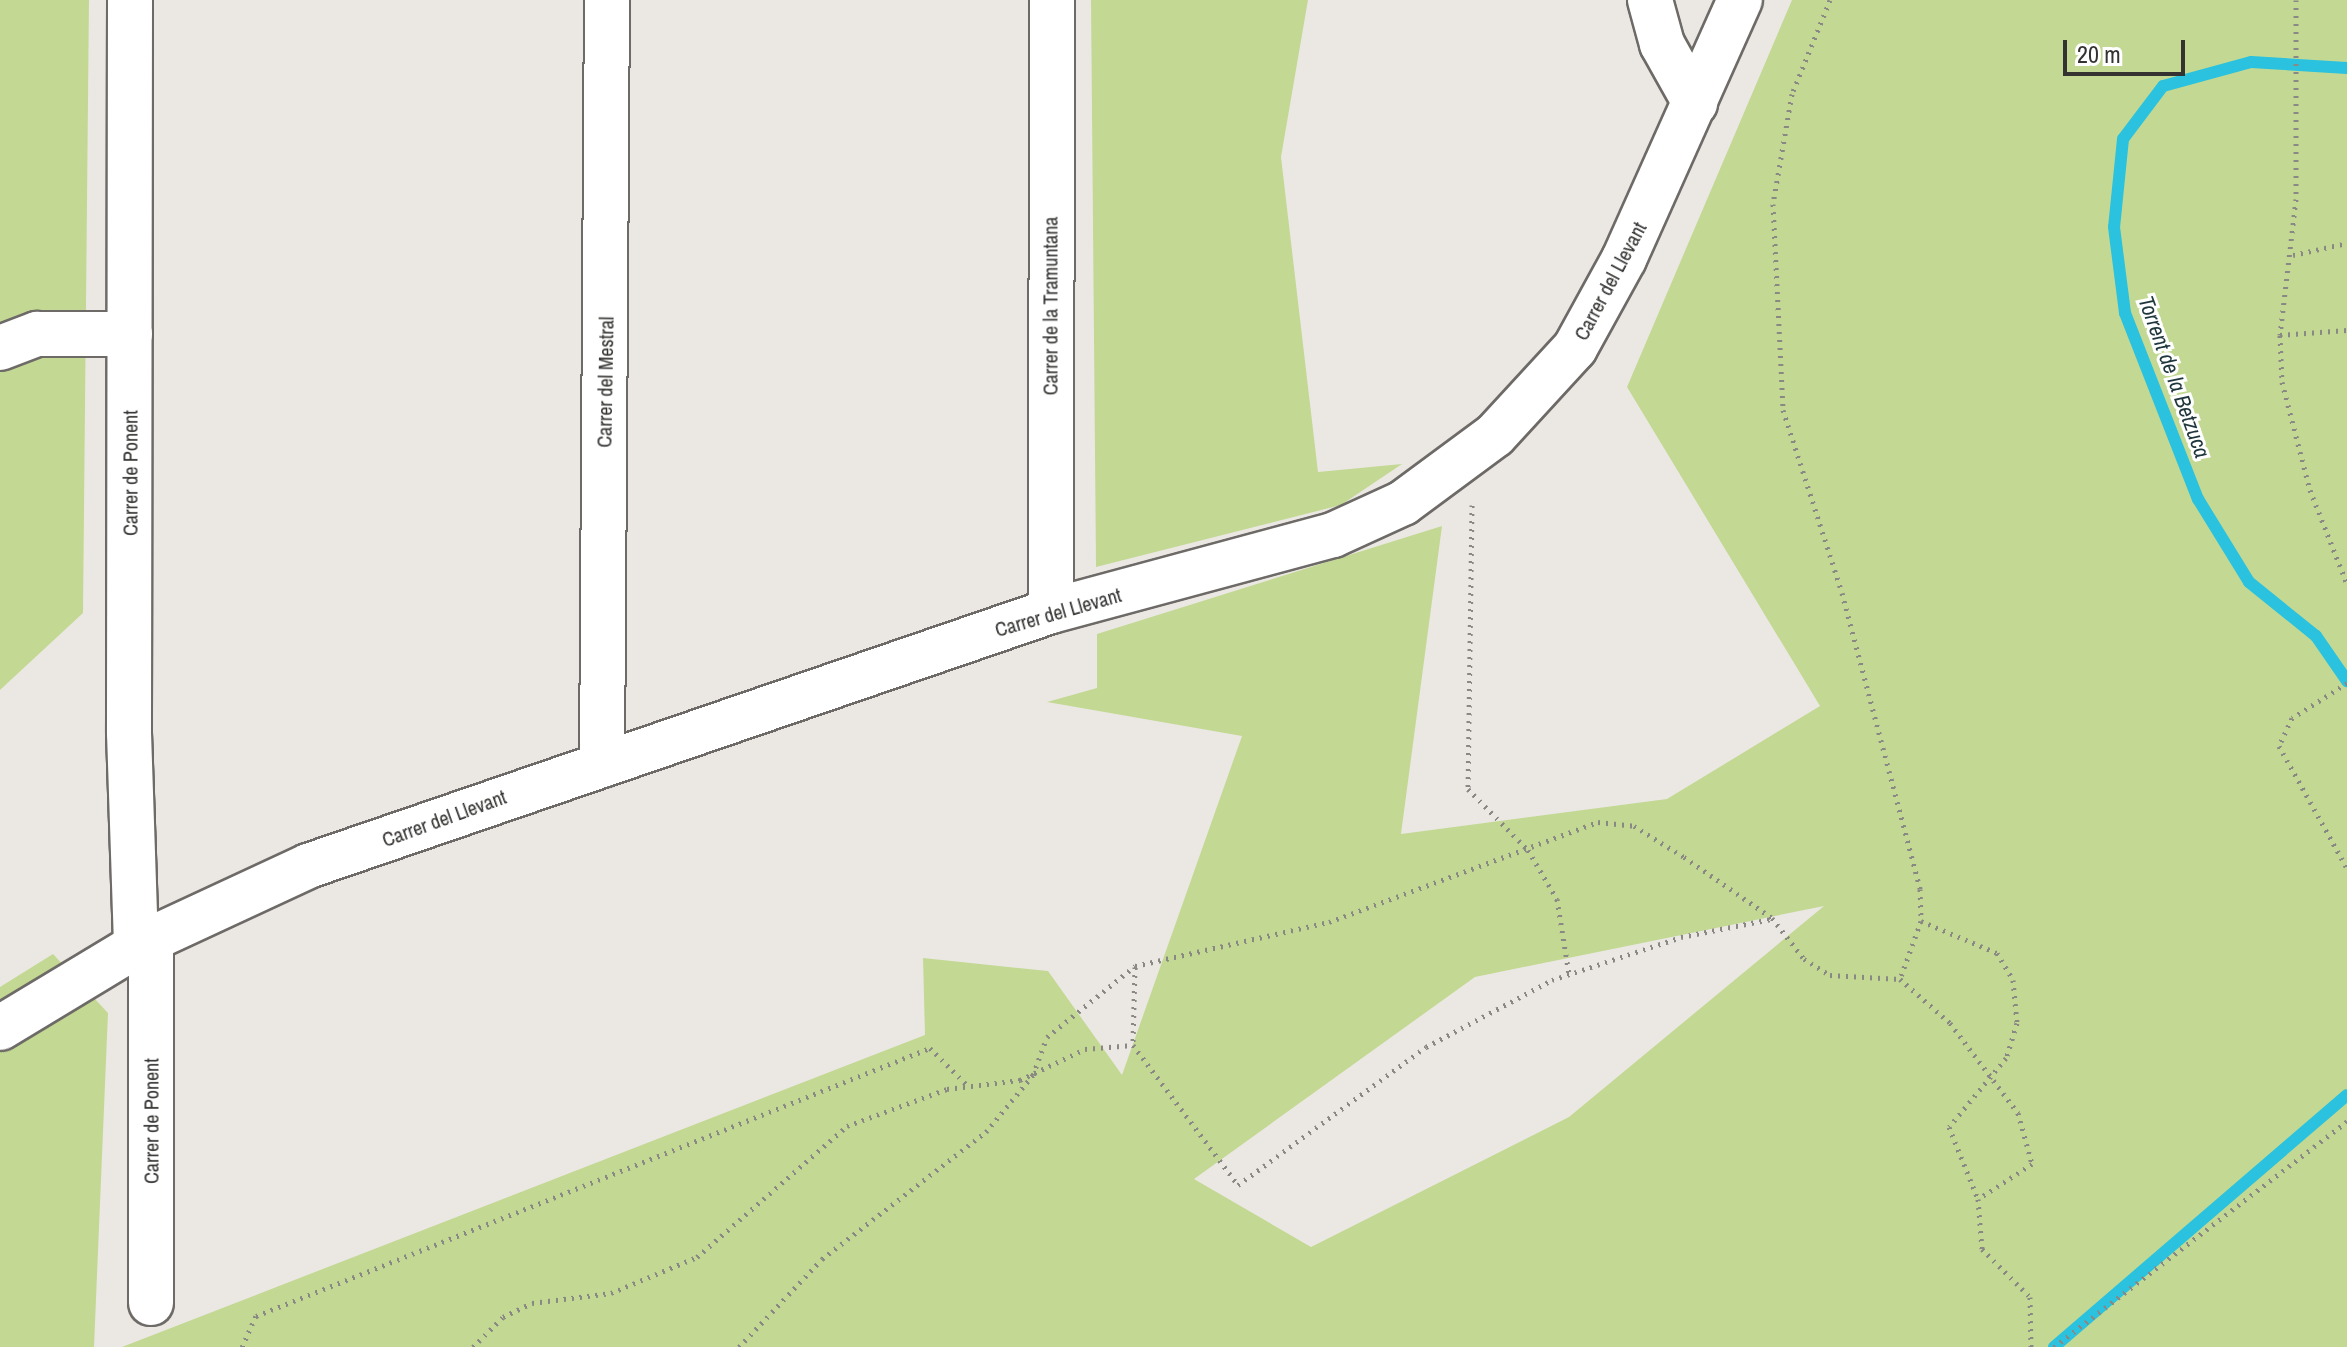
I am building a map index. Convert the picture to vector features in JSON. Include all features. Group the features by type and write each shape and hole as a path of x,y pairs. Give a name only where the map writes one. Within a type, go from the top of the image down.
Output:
{"street":[{"name":"Carrer de Ponent","path":"130,0 130,334 151,1303"},
{"name":"Carrer del Mestral","path":"602,765 607,0"},
{"name":"Carrer de la Tramuntana","path":"1051,611 1052,0"},
{"path":"1650,0 1662,44 1695,103"},
{"name":"Carrer del Llevant","path":"0,1028 144,942 308,866 1051,611 1333,535 1403,503 1472,454 1575,348 1695,103 1740,0"},
{"path":"0,348 37,334 130,334"}],"path":[{"path":"1830,0 1792,94 1773,204 1783,410 1842,593 1920,889 1921,921 1900,979"},
{"path":"2296,0 2293,255 2280,335 2293,436 2347,584"},
{"path":"2293,255 2347,243"},
{"path":"2280,335 2347,330"},
{"path":"1472,454 1468,789 1528,850 1557,899 1569,974"},
{"path":"2347,683 2292,718 2279,746 2347,868"},
{"path":"739,1347 822,1259 986,1132 1033,1075 1047,1037 1135,966 1329,922 1497,854 1528,850 1598,822 1634,826 1772,918 1804,959 1830,975 1900,979 1950,1023 2018,1113 2032,1164 1978,1199"},
{"path":"1135,966 1133,1045 1238,1185 1426,1047 1569,974 1681,937 1772,918"},
{"path":"1921,921 1997,953 2013,980 2017,1023 1991,1078 1949,1127 1978,1199 1982,1249 2030,1297 2031,1347"},
{"path":"473,1347 503,1317 532,1303 611,1293 697,1257 847,1126 967,1085 1033,1075 1085,1049 1133,1045"},
{"path":"242,1347 256,1316 930,1048 967,1085"},
{"path":"2054,1347 2347,1121"}],"green space":[{"path":"0,0 89,0 83,613 0,690"},
{"path":"1091,0 1308,0 1281,157 1318,472 1402,464 1341,505 1096,567"},
{"path":"1792,0 2347,0 2347,1347 122,1347 925,1035 923,958 1048,971 1122,1075 1242,736 1047,702 1097,688 1097,634 1442,526 1401,834 1667,799 1820,706 1627,387","holes":["1824,906 1569,1117 1311,1247 1194,1179 1475,977"]},
{"path":"53,954 108,1013 94,1347 0,1347 0,987"}],"waterway":[{"name":"Torrent de la Betzuca","path":"2347,68 2251,62 2163,86 2123,139 2114,227 2125,313 2198,499 2249,582 2316,636 2347,681"},
{"path":"2054,1347 2347,1095"}]}
